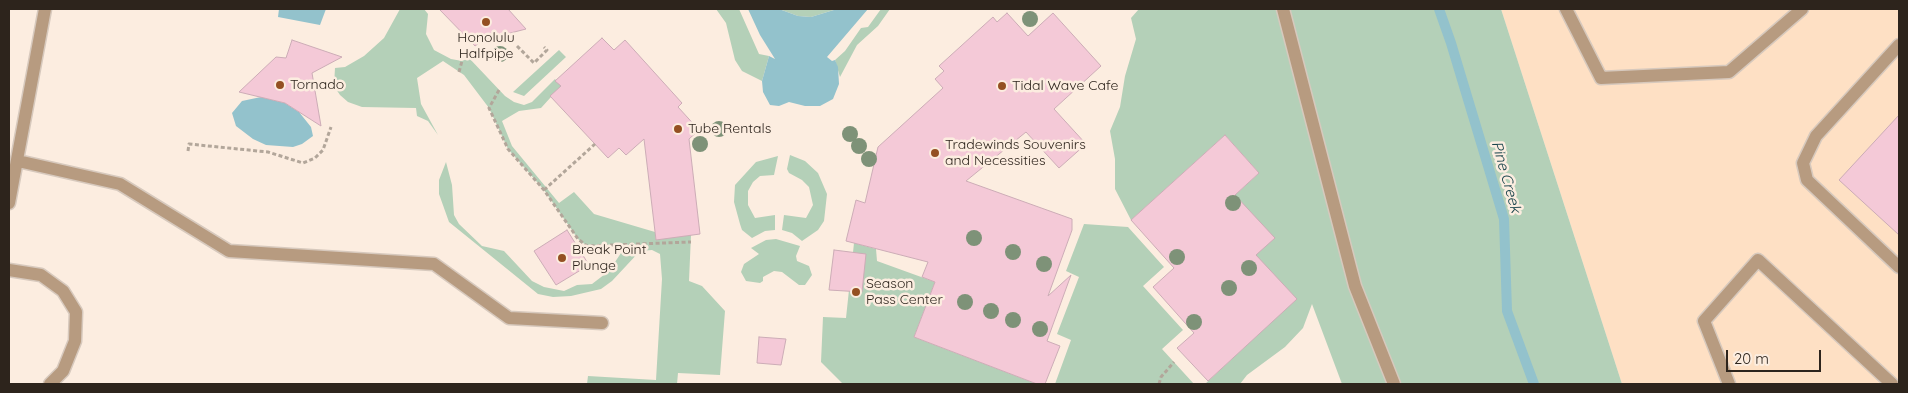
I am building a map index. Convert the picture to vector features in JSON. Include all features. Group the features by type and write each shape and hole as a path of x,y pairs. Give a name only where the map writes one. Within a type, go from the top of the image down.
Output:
{"lane":[{"path":"9,203 45,9"},
{"path":"1283,9 1355,286 1394,384"},
{"path":"1566,9 1601,78 1729,72 1802,9"},
{"path":"1899,45 1816,136 1803,163 1806,180 1899,267"},
{"path":"18,161 120,184 229,251 434,264 509,318 602,323"},
{"path":"1729,384 1704,321 1758,260 1892,384"},
{"path":"9,270 41,275 63,291 76,312 75,340 63,371 50,384"}],"path":[{"path":"517,46 534,63 547,50 544,47"},
{"path":"459,72 462,61"},
{"path":"499,90 489,108 508,149 544,190 578,239 587,246 690,242"},
{"path":"188,152 189,144 268,152 303,163 315,158 323,150 332,127"},
{"path":"544,190 595,144"},
{"path":"1159,384 1161,377 1174,362"}],"shaded area":[{"path":"1501,9 1899,9 1899,384 1622,384"}],"green space":[{"path":"400,9 424,9 428,14 426,34 434,50 451,59 462,61 469,58 505,96 514,102 524,105 532,102 555,79 561,86 541,108 519,111 502,121 512,146 559,203 574,192 594,214 655,232 656,239 691,235 689,281 702,286 725,311 720,375 678,373 677,384 587,384 588,376 656,380 662,279 660,254 652,250 640,251 612,281 601,289 571,296 553,297 538,294 449,222 439,194 439,180 446,162 452,185 454,215 459,224 482,246 504,251 532,281 544,287 564,291 577,285 592,284 609,271 627,244 587,246 578,239 544,190 508,149 489,108 464,75 443,61 417,78 421,104 438,135 428,121 417,116 416,108 362,107 348,102 340,95 334,86 335,68 345,67 364,56 384,38"},
{"path":"716,9 739,9 759,54 769,56 762,81 742,71 735,60 726,23"},
{"path":"779,9 837,9 811,17 798,16"},
{"path":"881,9 890,9 878,26 857,45 840,77 835,60 845,51 861,28 868,27"},
{"path":"1139,9 1501,9 1622,384 1342,384 1312,304 1303,328 1285,347 1247,375 1240,384 1205,384 1296,299 1255,255 1244,205 1235,195 1259,173 1225,135 1131,220 1115,189 1115,159 1110,131 1120,107 1125,76 1136,39 1131,18"},
{"path":"559,50 566,57 524,96 513,92"},
{"path":"790,155 805,161 818,173 827,194 824,221 818,230 802,241 792,233 782,230 784,215 806,218 813,205 809,187 802,180 789,173 787,169"},
{"path":"778,156 774,175 760,176 753,182 748,191 748,205 755,218 775,215 775,230 765,231 752,238 742,230 740,224 734,202 735,185 756,162"},
{"path":"1084,224 1128,227 1164,267 1143,286 1183,330 1162,349 1194,384 1055,384 1071,340 1057,334 1079,277 1066,271"},
{"path":"776,239 800,246 796,256 797,261 809,266 812,275 805,285 799,285 782,272 774,271 763,277 763,281 760,283 746,281 741,272 744,264 759,254 751,248 766,240"},
{"path":"854,243 876,249 877,261 935,282 914,337 1037,384 843,384 821,362 823,317 846,318"}],"water":[{"path":"279,9 326,9 320,25 278,17"},
{"path":"748,9 779,9 798,16 811,17 837,9 868,9 827,57 832,61 835,60 838,67 839,84 833,99 820,106 805,106 789,102 779,106 770,105 763,92 762,81 769,56 775,59 760,35"},
{"path":"261,97 285,103 299,112 311,127 313,136 302,144 293,147 266,145 253,139 236,126 232,113 242,101"}],"building":[{"name":"Honolulu Halfpipe","path":"439,9 508,9 526,29 483,40 475,46"},
{"path":"1007,13 1028,36 1053,13 1101,66 1054,109 1086,144 1059,168 1026,132 966,181 1072,219 1072,230 1048,296 1071,275 1047,341 1060,346 1045,384 1037,384 914,337 935,282 922,277 928,262 846,241 856,200 865,203 878,147 943,88 935,79 944,71 939,66 993,17 997,22"},
{"path":"602,38 614,50 625,40 682,103 678,107 699,130 689,139 700,234 656,240 644,139 626,155 619,148 608,158 550,96 561,86 555,81"},
{"name":"Tornado","path":"292,40 342,57 312,73 321,126 285,103 239,92 276,57 286,58"},
{"path":"1899,115 1899,235 1839,180"},
{"path":"1225,135 1259,173 1235,195 1275,238 1256,255 1297,299 1208,381 1177,348 1194,333 1153,287 1174,268 1131,220"},
{"name":"Break Point Plunge","path":"567,230 589,265 556,285 534,251"},
{"path":"834,250 866,254 862,292 829,290"},
{"path":"759,337 786,339 781,365 757,363"}],"waterway":[{"name":"Pine Creek","path":"1439,9 1504,219 1507,311 1534,384"}],"place":[{"name":"Honolulu Halfpipe","path":"486,22"},
{"name":"Tornado","path":"280,85"},
{"name":"Tidal Wave Cafe","path":"1002,86"},
{"name":"Tube Rentals","path":"678,129"},
{"name":"Tradewinds Souvenirs and Necessities","path":"935,153"},
{"name":"Break Point Plunge","path":"562,258"},
{"name":"Season Pass Center","path":"856,292"}]}
